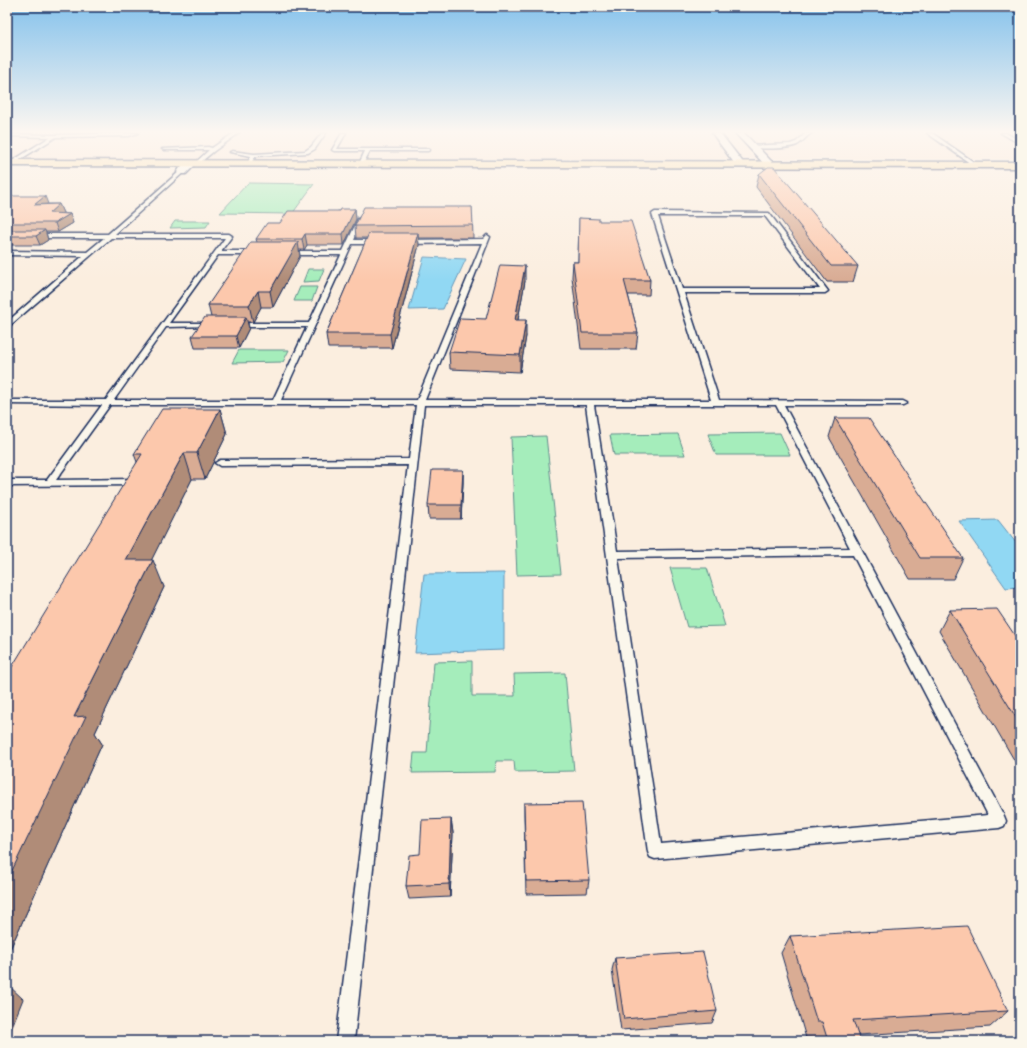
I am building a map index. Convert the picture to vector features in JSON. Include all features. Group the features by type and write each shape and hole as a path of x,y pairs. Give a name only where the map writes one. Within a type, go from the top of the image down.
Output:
{"lane":[{"path":"8,323 171,182"},
{"path":"680,291 824,290 767,214 656,214 680,291 716,403"},
{"path":"276,402 361,219"},
{"path":"7,236 229,236 49,482"},
{"path":"345,1041 420,402 486,239 398,242"},
{"path":"350,242 390,242"},
{"path":"7,253 89,254"},
{"path":"216,253 262,253"},
{"path":"277,253 345,253"},
{"path":"164,325 218,325"},
{"path":"226,325 312,325"},
{"path":"7,402 903,403"},
{"path":"590,403 655,852 999,821 779,403"},
{"path":"220,463 413,462"},
{"path":"7,483 136,482 128,496"},
{"path":"612,555 857,551"}],"green space":[{"path":"248,183 314,184 292,214 220,213"},
{"path":"175,221 210,221 206,227 170,228"},
{"path":"308,269 324,269 319,281 303,282"},
{"path":"300,287 317,287 312,301 294,301"},
{"path":"239,350 289,350 283,362 232,363"},
{"path":"780,433 790,455 716,455 708,434"},
{"path":"678,434 685,455 614,455 610,435"},
{"path":"546,436 561,574 517,575 511,437"},
{"path":"670,568 707,568 725,626 687,627"},
{"path":"472,661 472,696 515,696 514,674 565,673 574,771 515,772 514,761 496,761 495,772 412,773 414,753 427,753 434,662"}],"water":[{"path":"424,257 466,259 443,309 409,310"},
{"path":"998,520 1020,548 1020,587 1006,588 959,521"},
{"path":"504,573 504,650 415,653 424,574"}],"building":[{"path":"765,182 787,182 858,266 831,266"},
{"path":"7,196 45,196 34,205 59,204 49,213 70,214 55,223 7,223"},
{"path":"364,207 472,207 473,225 355,226"},
{"path":"340,209 355,209 343,234 305,234 302,239 256,239 267,223 280,223 288,211 339,211"},
{"path":"579,218 599,219 599,221 631,221 650,280 624,280 638,333 582,333 573,262 578,262"},
{"path":"7,230 45,230 36,236 7,236"},
{"path":"369,233 418,233 390,334 326,334"},
{"path":"251,242 298,242 270,291 258,291 249,305 208,305"},
{"path":"500,265 525,266 515,320 526,320 520,355 449,352 460,318 486,319"},
{"path":"205,317 246,317 236,336 192,336"},
{"path":"162,409 220,409 197,453 184,453 126,560 153,560 74,717 86,716 7,881 7,675 142,454 134,454"},
{"path":"835,418 869,418 963,558 920,558"},
{"path":"432,470 463,470 461,505 428,505"},
{"path":"997,609 1020,643 1020,724 950,610"},
{"path":"582,802 589,880 526,881 524,803"},
{"path":"451,819 449,884 406,886 409,855 420,854 422,820"},
{"path":"967,926 1008,1011 853,1020 860,1041 828,1041 822,1022 817,1022 790,936"},
{"path":"703,952 717,1011 624,1019 615,958"}]}
